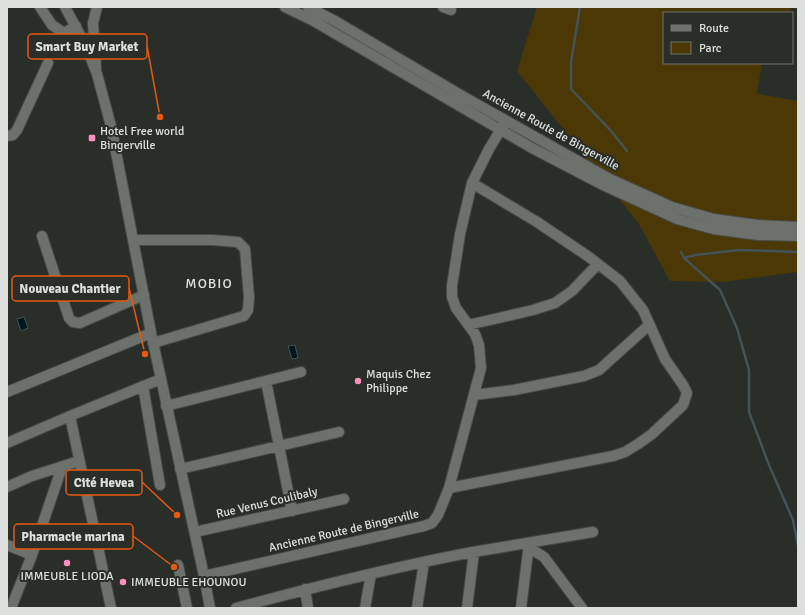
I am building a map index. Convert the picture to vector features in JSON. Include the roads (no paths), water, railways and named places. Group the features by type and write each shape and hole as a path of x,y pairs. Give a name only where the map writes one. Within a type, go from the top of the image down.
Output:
{"street":[{"path":"40,7 48,20 64,32 76,26"},
{"path":"65,7 76,26 97,74 112,126 152,338 195,532 210,608"},
{"path":"97,7 93,23 97,74"},
{"name":"Ancienne Route de Bingerville","path":"285,7 312,20 501,130 603,186 677,219 713,229 758,235 798,236"},
{"name":"Ancienne Route de Bingerville","path":"308,7 610,179 672,207 714,219 758,225 798,227"},
{"path":"7,136 13,135 17,130 48,63"},
{"path":"501,130 506,121"},
{"name":"Ancienne Route de Bingerville","path":"204,576 424,526 432,523 438,515 448,488 481,368 479,345 475,334 456,308 452,297 452,286 460,234 472,183 489,149 501,130"},
{"path":"448,488 613,456 625,452 652,434 683,405 686,393 683,385 665,359 643,310 620,281 537,222 472,183"},
{"path":"42,236 69,318 73,322 80,323 144,295"},
{"path":"7,392 152,338 244,316 248,310 249,297 245,249 243,245 238,242 218,240 133,240"},
{"path":"468,325 533,310 555,303 572,291 598,264"},
{"path":"474,395 514,390 584,376 599,370 649,325"},
{"path":"166,406 301,372"},
{"path":"7,443 161,379"},
{"path":"266,381 292,511"},
{"path":"143,386 160,485"},
{"path":"70,416 110,608"},
{"path":"180,469 339,432"},
{"path":"7,487 32,476 79,461"},
{"path":"12,606 32,555 62,467"},
{"name":"Rue Venus Coulibaly","path":"195,532 344,499"},
{"path":"236,608 424,562 474,552 529,545 593,532"},
{"path":"7,545 32,555"},
{"path":"521,608 529,545"},
{"path":"529,545 544,557 582,608"},
{"path":"467,608 474,552"},
{"path":"417,608 424,562"},
{"path":"178,565 187,608"},
{"path":"364,608 371,574"},
{"path":"305,590 308,608"}],"water":[{"path":"24,317 28,328 21,331 17,319"},
{"path":"295,345 298,358 292,359 288,346"}],"waterway":[{"path":"580,7 571,62 571,89 612,132 627,151"},
{"path":"681,252 684,258 695,255 739,250 798,252"},
{"path":"684,258 720,290 737,328 749,370 749,412 769,465 793,520 798,546"}],"place":[{"name":"Smart Buy Market","path":"160,117"},
{"name":"Hotel Free world Bingerville","path":"92,138"},
{"name":"Nouveau Chantier","path":"145,354"},
{"name":"Maquis Chez Philippe","path":"358,381"},
{"name":"Cité Hevea","path":"177,515"},
{"name":"IMMEUBLE LIODA","path":"67,563"},
{"name":"Pharmacie marina","path":"174,567"},
{"name":"IMMEUBLE EHOUNOU","path":"123,582"}],"district":[{"name":"MOBIO","path":"209,283"}]}
